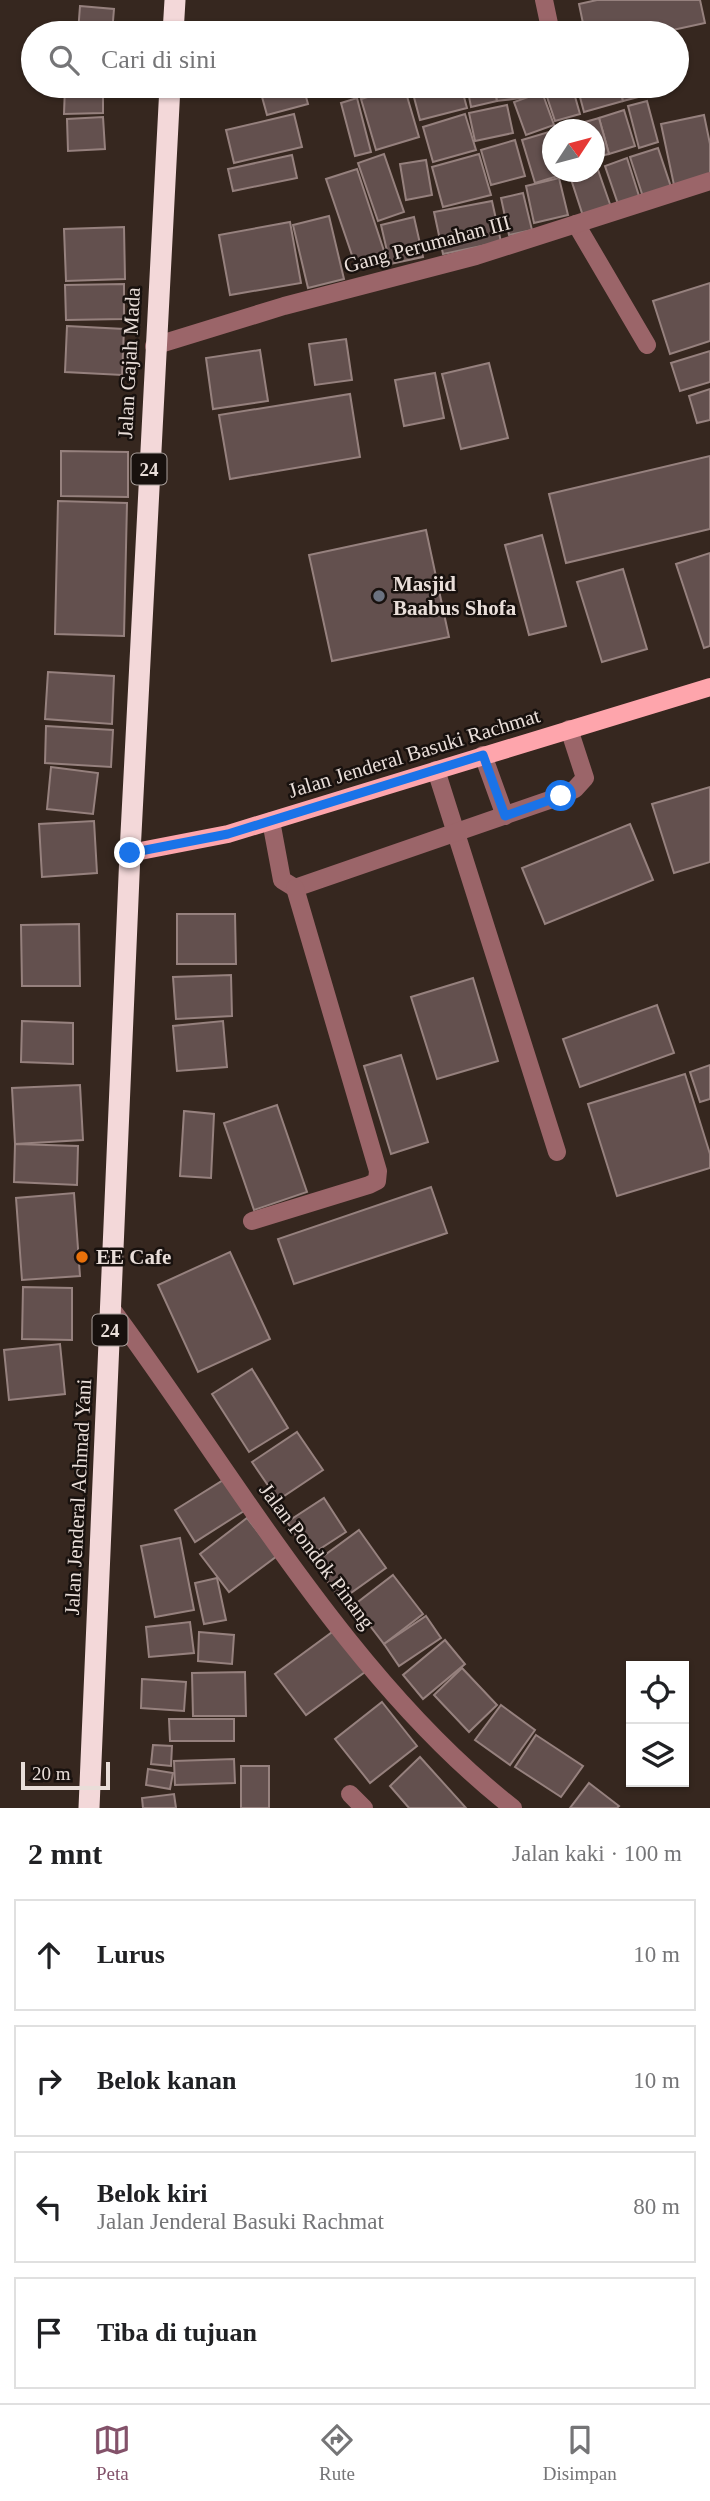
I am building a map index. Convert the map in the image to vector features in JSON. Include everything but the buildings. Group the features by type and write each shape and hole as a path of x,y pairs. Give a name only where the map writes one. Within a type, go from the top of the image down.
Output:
{"highway":[{"path":"174,21 175,0"},
{"name":"Jalan Gajah Mada","path":"130,853 154,346 169,98"},
{"name":"Jalan Jenderal Achmad Yani","path":"89,1808 130,853"}],"main road":[{"name":"Jalan Jenderal Basuki Rachmat","path":"130,853 228,834 710,687"}],"street":[{"path":"544,0 548,21"},
{"name":"Gang Perumahan III","path":"154,346 284,306 476,256 710,181"},
{"path":"576,224 647,345"},
{"path":"295,888 561,796 585,778 569,729"},
{"path":"483,755 505,816"},
{"path":"436,770 556,1152"},
{"path":"252,1221 369,1185 376,1181 378,1171 295,888 282,880 271,821"},
{"name":"Jalan Pondok Pinang","path":"111,1308 176,1396 255,1514 380,1677 450,1755 513,1808"},
{"path":"350,1794 364,1808"}],"place":[{"name":"Masjid Baabus Shofa","path":"379,596"},
{"name":"EE Cafe","path":"82,1257"}],"route":[{"path":"130,853 228,834 483,755 505,816 561,796"}]}
